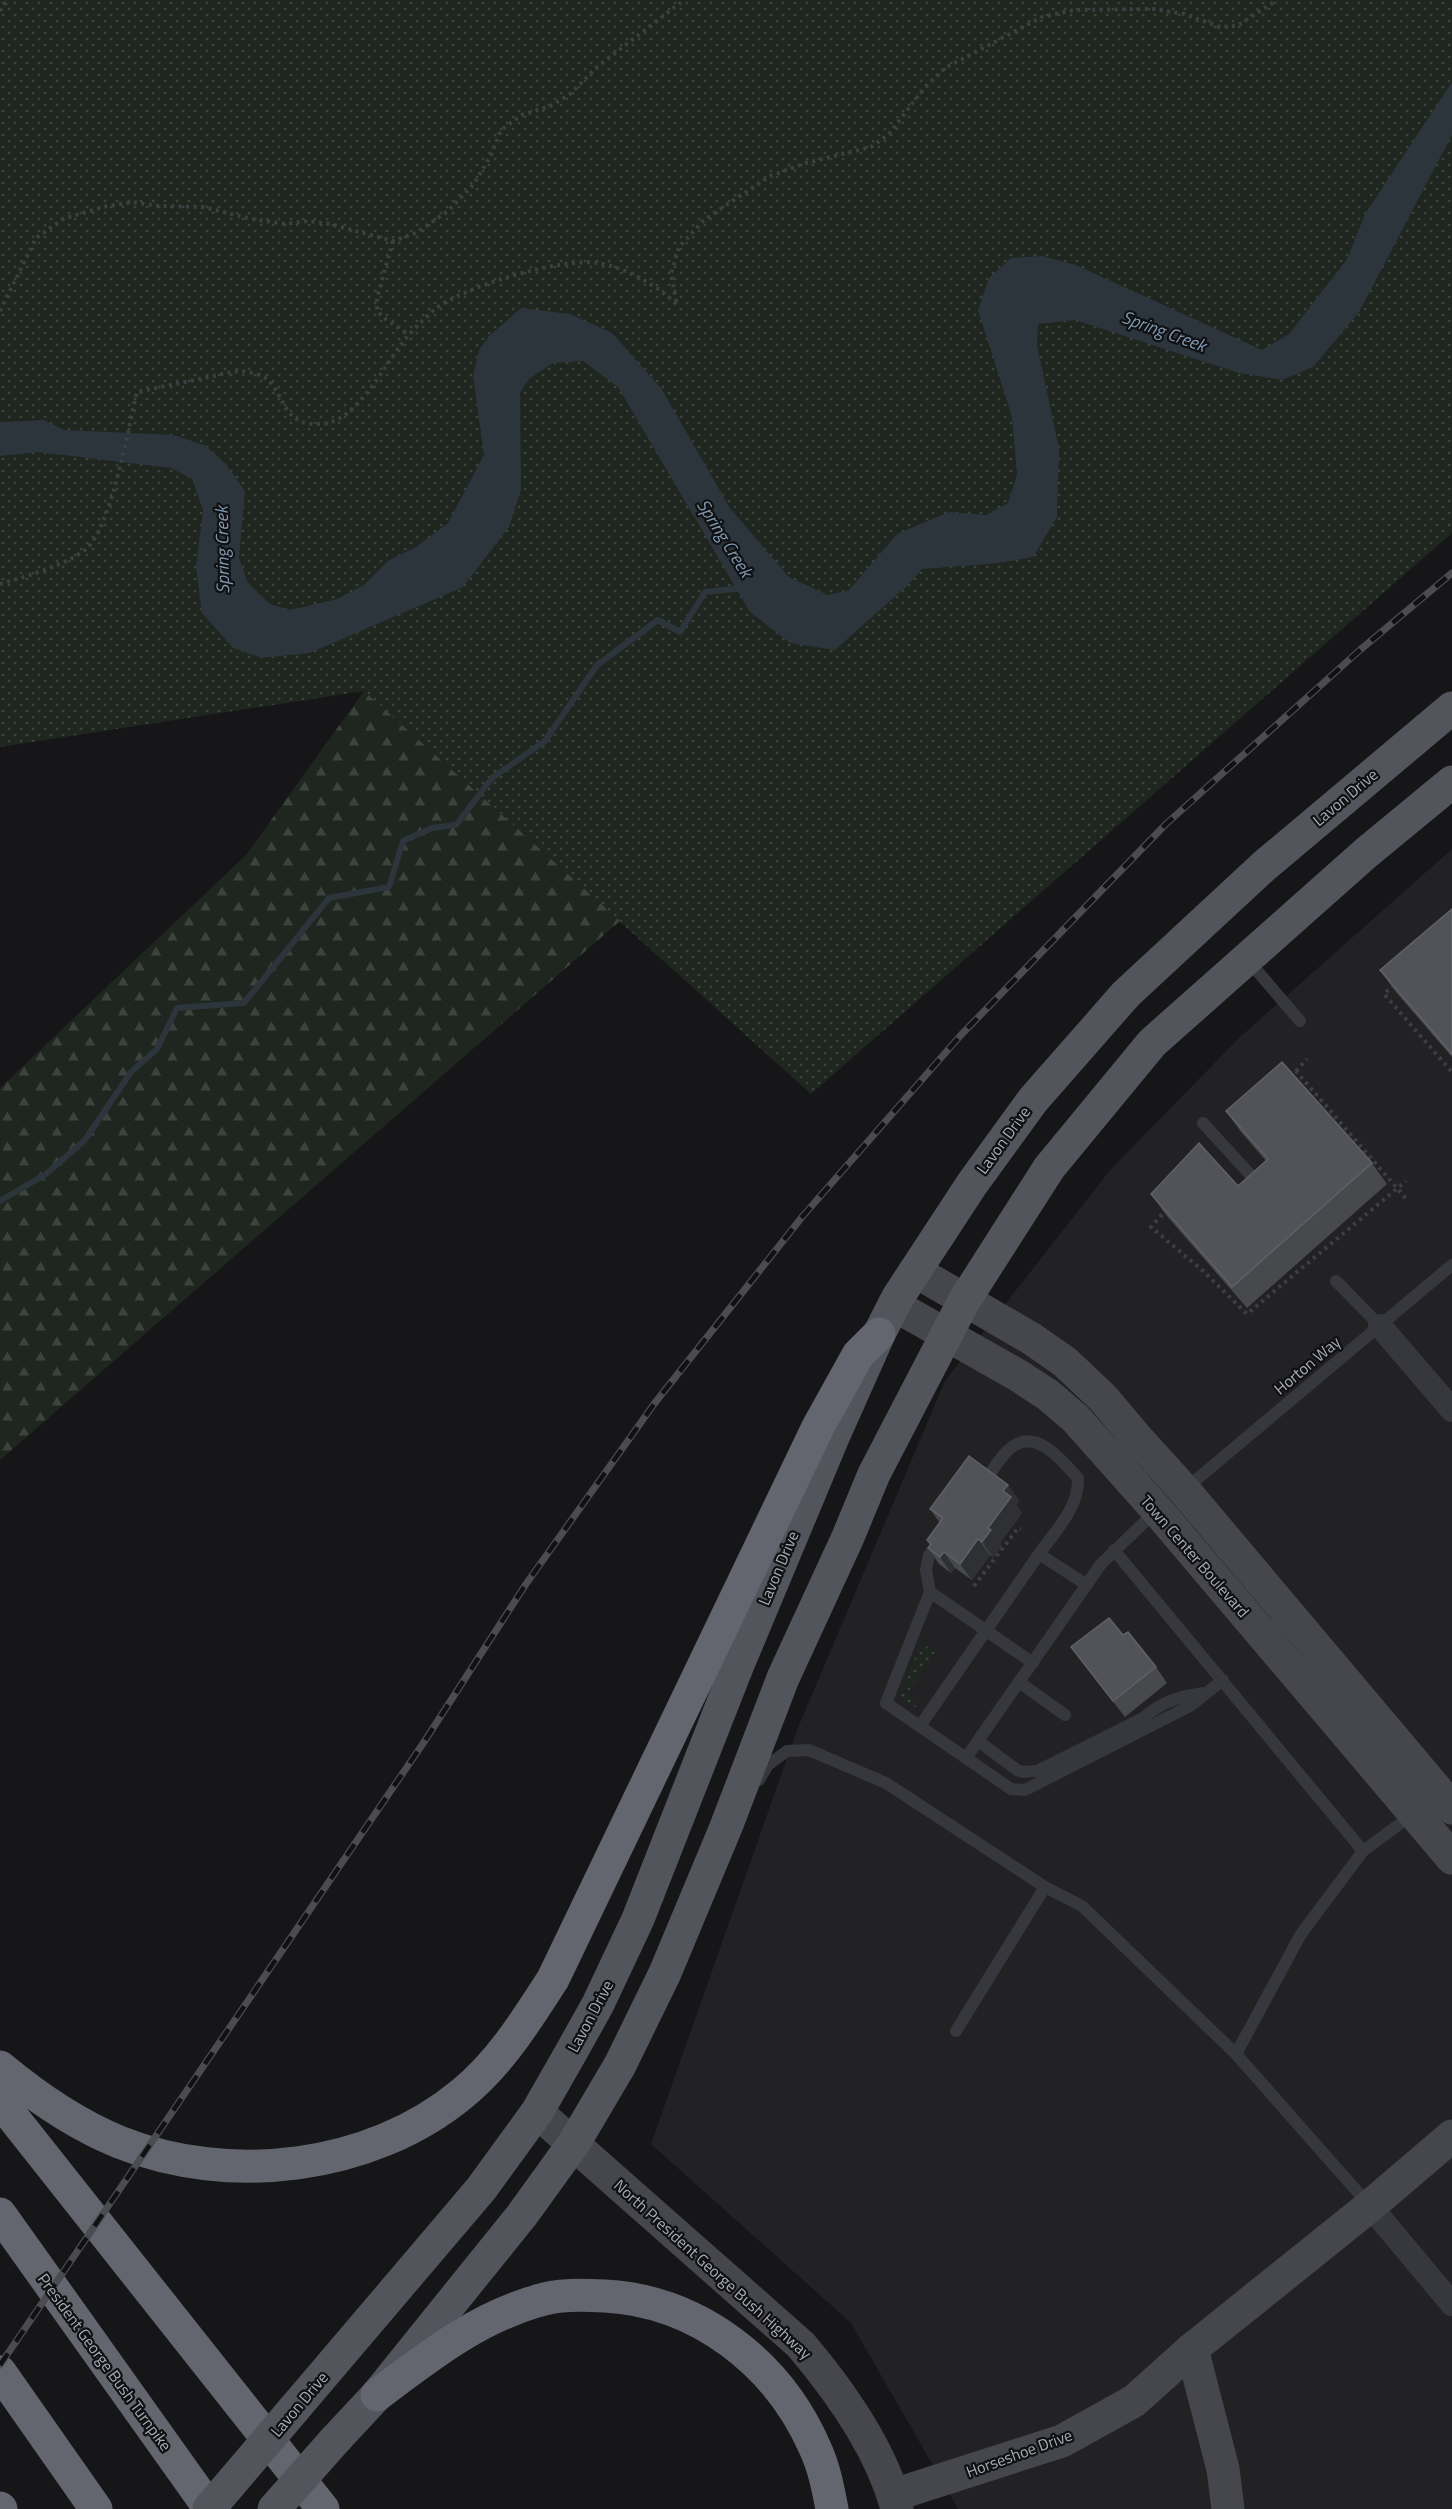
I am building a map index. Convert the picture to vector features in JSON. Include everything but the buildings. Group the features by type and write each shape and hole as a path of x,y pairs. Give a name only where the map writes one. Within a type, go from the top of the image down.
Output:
{"highway":[{"path":"0,2067 40,2098 77,2122 119,2142 194,2162 232,2166 288,2164 349,2152 388,2138 436,2113 463,2093 487,2070 520,2028 552,1979 818,1427 858,1355 879,1334"},
{"path":"0,2101 323,2509"},
{"name":"President George Bush Turnpike","path":"0,2214 210,2509"},
{"path":"377,2395 455,2337 494,2316 539,2300 578,2294 622,2297 664,2306 705,2324 738,2345 770,2376 795,2410 815,2448 825,2477 832,2509"},
{"path":"0,2372 96,2509"}],"main road":[{"name":"Lavon Drive","path":"210,2509 482,2189 537,2112 598,2004 638,1919 736,1667 879,1334 915,1271 972,1184 1033,1100 1126,993 1264,866 1452,708"},
{"path":"274,2509 377,2395 522,2215 574,2143 620,2065 644,2017 710,1866 783,1678 843,1548 874,1474 964,1301 1049,1168 1152,1043 1246,958 1452,782"}],"street":[{"name":"Town Center Boulevard","path":"915,1271 1007,1324 1065,1362 1103,1398 1135,1436 1171,1500 1414,1813 1452,1858"},
{"name":"Town Center Boulevard","path":"894,1305 946,1333 1048,1395 1171,1500 1452,1808"},
{"path":"1380,1326 1452,1410"},
{"name":"North President George Bush Highway","path":"537,2112 801,2345 831,2381 865,2435 895,2502"},
{"name":"Horseshoe Drive","path":"895,2502 1062,2441 1134,2401 1192,2349 1370,2206 1452,2136"},
{"path":"1370,2206 1452,2304"},
{"path":"1192,2349 1222,2469 1228,2509"}],"lane":[{"path":"1246,958 1300,1021"},
{"path":"1203,1123 1256,1181"},
{"name":"Horton Way","path":"966,1758 1114,1550 1452,1265"},
{"path":"1336,1281 1380,1326"},
{"path":"920,1726 1074,1504 1078,1492 1078,1478 1059,1458 1038,1442 1024,1441 1011,1448 977,1492"},
{"path":"950,1528 929,1555 926,1570 930,1592 886,1703 1011,1790 1024,1790 1190,1706 1223,1680"},
{"path":"1114,1550 1363,1851"},
{"path":"1039,1554 1087,1585"},
{"path":"930,1592 1033,1663"},
{"path":"1019,1682 1065,1715"},
{"path":"978,1741 1017,1770 1037,1772 1143,1718 1157,1706 1178,1697 1204,1693"},
{"path":"710,1866 768,1765 787,1751 809,1750 886,1783 1045,1887 1082,1906 1236,2054 1370,2206"},
{"path":"1236,2054 1301,1934 1363,1851 1414,1813"},
{"path":"956,2031 1045,1887"}],"path":[{"path":"0,11 8,0"},
{"path":"0,311 36,238 63,219 103,207 132,202 159,206 203,207 252,219 285,224 308,221 330,224 393,241 416,232 448,211 474,184 491,155 501,130 522,115 550,106 569,95 597,68 684,0"},
{"path":"0,584 63,562 86,549 99,531 109,507 137,392 242,371 262,377 275,391 287,412 300,421 321,424 339,420 354,408 409,334 435,310 456,296 482,286 561,265 598,263 634,276 664,291 677,305 671,274 679,247 704,220 770,176 806,163 871,147 889,134 925,87 945,68 1042,17 1074,10 1153,9 1184,14 1220,27 1237,27 1277,0"},
{"path":"393,241 377,298 377,311 409,334"},
{"path":"1401,980 1384,994 1452,1072"},
{"path":"1288,1080 1307,1059"},
{"path":"1296,1071 1408,1201"},
{"path":"1173,1203 1151,1227 1202,1270 1247,1314 1406,1181"},
{"path":"974,1586 1018,1528 1021,1529"}],"shaded area":[{"path":"1452,849 1452,2509 958,2509 851,2323 651,2144 797,1730 945,1381 1111,1169 1240,1037"}],"green space":[{"path":"0,0 1452,0 1452,533 811,1094 364,691 0,747"},
{"path":"364,691 620,921 0,1460 0,1088 246,855"},
{"path":"921,1643 935,1652 907,1694 918,1703 917,1707 914,1707 900,1697"}],"water":[{"name":"Spring Creek","path":"1452,82 1452,135 1359,312 1313,367 1282,380 1239,373 1075,320 1038,324 1037,345 1059,448 1057,517 1033,557 999,563 922,569 908,585 835,650 790,643 750,612 618,387 583,361 553,363 529,379 520,393 521,490 509,527 463,587 310,653 262,658 233,648 202,613 196,567 203,510 192,479 171,468 38,452 0,456 0,422 44,420 64,430 174,435 206,446 226,464 245,491 239,558 248,583 270,604 290,610 337,599 364,585 389,560 416,547 448,523 484,455 473,376 479,350 489,336 521,308 570,314 612,333 661,388 730,508 789,577 828,595 849,590 897,534 949,512 986,515 1008,503 1017,475 1012,417 978,310 989,278 1011,258 1042,256 1076,265 1262,350 1289,334 1347,259 1365,214"}],"waterway":[{"name":"Spring Creek","path":"0,1201 46,1174 85,1140 131,1072 157,1049 177,1008 244,1003 329,898 389,887 403,841 432,828 456,825 492,778 545,741 597,665 658,620 680,632 705,592 744,588"}],"railway":[{"path":"0,2365 424,1742 526,1584 654,1404 802,1217 960,1036 1166,824 1360,650 1452,573"}]}
